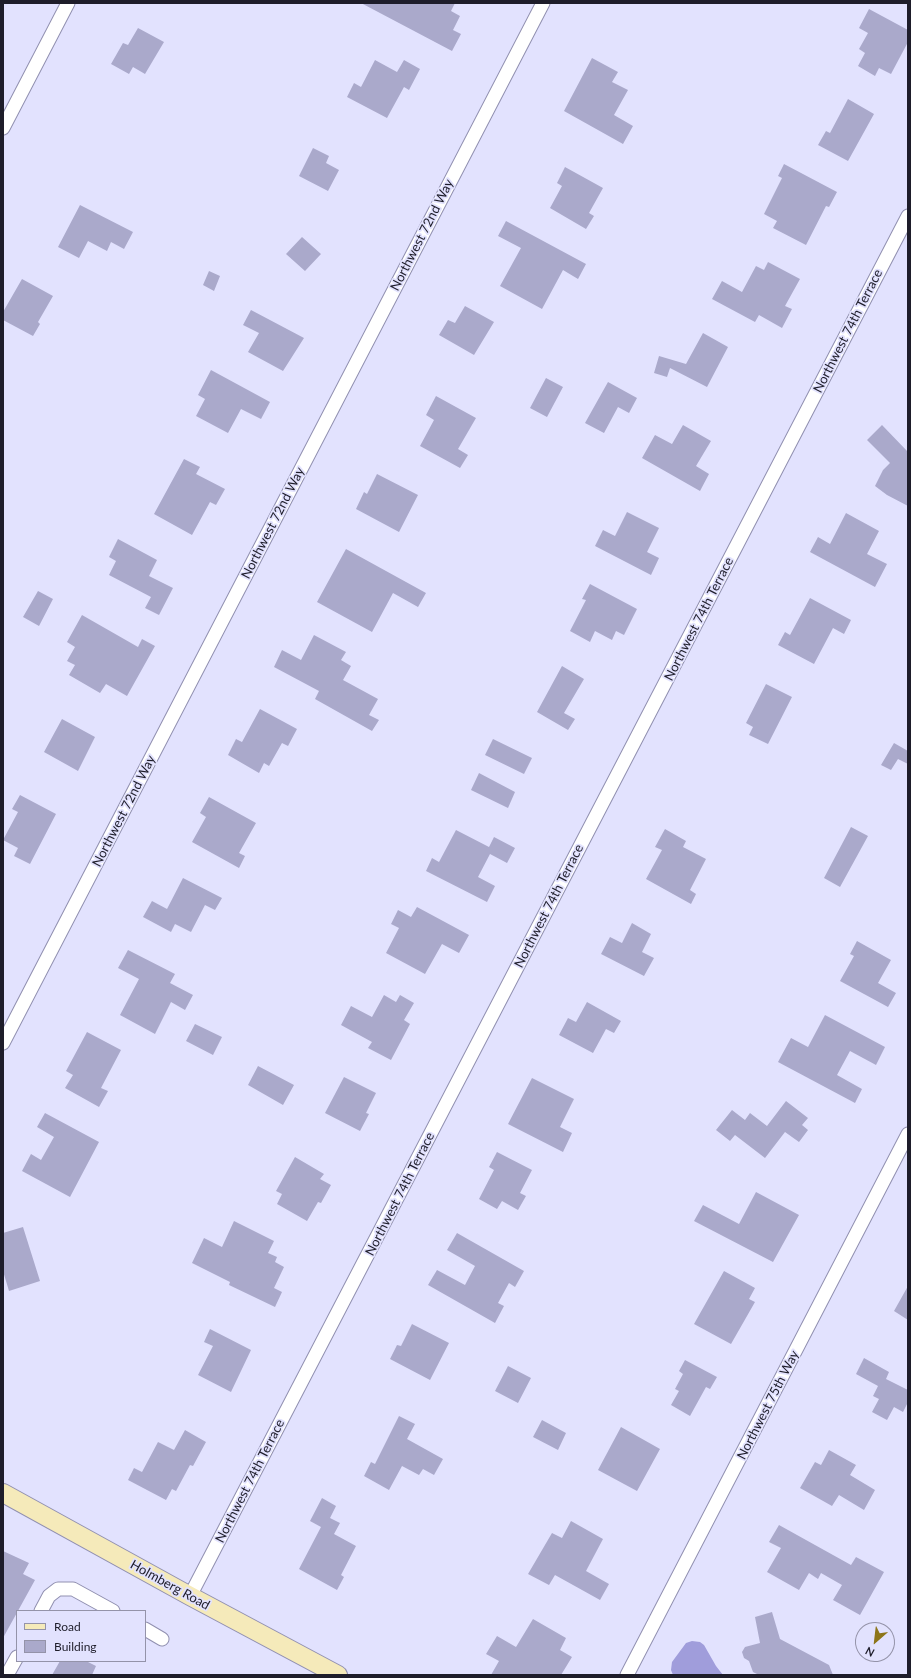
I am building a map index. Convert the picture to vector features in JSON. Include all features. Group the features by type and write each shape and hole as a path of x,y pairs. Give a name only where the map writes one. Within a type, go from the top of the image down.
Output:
{"street":[{"path":"3,128 68,3"},
{"name":"Northwest 72nd Way","path":"3,1043 543,3"},
{"name":"Northwest 74th Terrace","path":"190,1596 908,216"},
{"name":"Northwest 75th Way","path":"628,1675 908,1134"},
{"name":"Holmberg Road","path":"3,1493 190,1596 338,1675"},
{"path":"42,1610 49,1596 58,1589 73,1589 111,1610"},
{"path":"146,1630 162,1639"},
{"path":"7,1675 16,1658"}],"shaded area":[{"path":"692,1641 700,1642 704,1645 723,1675 673,1675 671,1670 672,1662 686,1643"}],"building":[{"path":"361,3 455,3 451,11 460,16 453,30 461,34 452,51"},
{"path":"869,9 908,30 908,42 891,74 879,68 875,76 858,66 865,53 859,49 868,33 859,28"},
{"path":"138,28 164,42 145,74 133,67 129,74 111,64 123,43 128,45"},
{"path":"592,58 618,72 612,82 628,90 614,115 633,126 623,144 564,111"},
{"path":"375,60 397,72 404,60 420,69 409,90 404,87 387,118 347,97 354,83 361,87"},
{"path":"848,99 874,114 848,161 818,145 826,131 830,133"},
{"path":"313,148 329,156 326,163 339,170 328,191 299,176"},
{"path":"784,164 837,192 829,207 826,206 806,245 773,228 777,221 764,214 782,178 778,176"},
{"path":"565,167 603,188 589,213 594,216 586,229 550,208 562,186 557,183"},
{"path":"80,205 133,232 124,249 111,242 107,251 88,241 79,258 58,247"},
{"path":"506,221 586,264 578,279 563,270 542,309 500,286 521,248 498,236"},
{"path":"302,237 321,254 305,271 286,254"},
{"path":"768,262 800,279 785,306 792,309 782,328 759,315 755,322 712,299 722,281 742,292 756,266 764,270"},
{"path":"209,271 220,276 214,291 203,285"},
{"path":"22,279 53,296 38,322 40,324 33,336 3,320 3,312"},
{"path":"465,306 494,322 474,355 439,335 448,320 455,323"},
{"path":"251,310 304,338 283,371 248,352 259,333 243,325"},
{"path":"703,333 728,347 707,387 670,368 667,377 654,373 659,356 686,364"},
{"path":"211,370 270,402 261,419 241,409 228,433 196,416 205,399 198,395"},
{"path":"546,378 563,387 547,417 530,408"},
{"path":"608,382 637,398 629,413 618,407 604,433 585,423"},
{"path":"436,396 476,418 458,449 468,455 460,468 420,446 434,420 426,415"},
{"path":"683,425 711,441 696,466 709,474 700,491 642,458 655,435 672,444"},
{"path":"882,425 908,452 908,506 887,495 875,486 883,470 890,463 867,440"},
{"path":"184,459 200,467 196,474 225,489 216,505 210,502 192,535 154,514"},
{"path":"377,474 418,495 399,532 356,509 364,492 367,494"},
{"path":"627,512 659,528 647,552 659,558 651,575 595,546 603,530 615,536"},
{"path":"846,513 879,531 867,554 887,564 875,587 810,552 818,537 830,544"},
{"path":"118,539 157,560 149,576 173,588 159,615 145,608 151,597 109,575 116,561 109,557"},
{"path":"346,549 426,593 418,607 393,593 372,632 317,602"},
{"path":"590,584 637,609 624,635 616,631 612,640 595,631 590,642 570,631 586,600 582,599"},
{"path":"38,591 53,599 39,626 23,617"},
{"path":"810,598 851,620 844,634 833,628 814,664 778,645 785,632 790,635"},
{"path":"82,615 138,647 142,639 155,646 127,696 106,684 100,693 69,675 75,665 67,661 75,647 67,642"},
{"path":"314,635 346,652 341,660 351,666 343,680 378,699 369,715 379,720 372,731 315,699 319,691 274,667 282,650 301,660"},
{"path":"562,666 584,679 564,713 575,719 568,730 537,712"},
{"path":"766,684 792,697 768,744 749,735 753,727 746,723"},
{"path":"260,709 297,729 288,746 282,743 269,766 264,763 259,773 228,755 236,739 242,742"},
{"path":"62,719 95,737 78,771 44,752"},
{"path":"493,739 532,758 524,774 485,755"},
{"path":"894,743 908,751 908,764 898,759 891,770 881,765"},
{"path":"479,773 515,792 508,808 471,790"},
{"path":"20,795 56,814 30,864 14,856 18,848 3,840 18,812 12,809"},
{"path":"209,797 256,823 239,853 245,856 239,868 192,842 206,817 200,813"},
{"path":"851,827 868,836 840,887 824,878"},
{"path":"665,829 686,841 683,847 706,859 690,890 696,894 691,904 646,879 662,850 655,847"},
{"path":"456,830 489,847 494,837 515,848 507,863 490,854 478,877 495,886 487,902 426,871 432,858 439,862"},
{"path":"183,878 222,898 215,910 205,905 191,932 175,924 171,932 143,917 152,901 167,909"},
{"path":"417,907 469,935 459,953 442,944 425,974 386,953 399,928 391,924 398,910 411,917"},
{"path":"632,923 651,934 642,952 654,958 644,976 601,954 610,937 622,943"},
{"path":"857,941 891,960 878,983 896,993 888,1007 840,981 854,956 850,954"},
{"path":"128,950 175,974 170,983 193,995 185,1010 171,1002 155,1034 120,1015 139,979 118,968"},
{"path":"384,995 396,1002 400,995 414,1003 404,1020 410,1024 391,1060 368,1048 372,1042 341,1025 351,1006 372,1017"},
{"path":"587,1002 621,1021 614,1033 606,1029 593,1053 559,1035 568,1018 576,1022"},
{"path":"825,1015 885,1047 876,1065 850,1051 837,1075 862,1089 855,1103 778,1062 791,1038 808,1047"},
{"path":"195,1024 222,1037 213,1055 186,1041"},
{"path":"87,1032 121,1050 101,1088 108,1091 99,1107 65,1088 73,1075 66,1071"},
{"path":"258,1066 294,1085 283,1105 248,1085"},
{"path":"344,1077 376,1093 366,1113 369,1114 360,1131 325,1113"},
{"path":"532,1078 574,1099 560,1127 572,1133 563,1152 508,1124"},
{"path":"786,1101 808,1118 802,1125 808,1130 799,1142 785,1132 765,1158 735,1135 730,1141 716,1130 732,1110 745,1120 750,1113 767,1126"},
{"path":"45,1113 99,1142 70,1197 22,1171 31,1154 41,1160 54,1137 37,1127"},
{"path":"497,1152 532,1170 520,1193 526,1196 518,1210 502,1201 497,1209 479,1199 494,1170 489,1167"},
{"path":"295,1157 324,1174 320,1179 331,1185 321,1203 318,1202 307,1221 277,1204 282,1194 276,1191"},
{"path":"756,1192 799,1215 773,1262 694,1221 703,1205 739,1224"},
{"path":"234,1221 274,1241 268,1253 277,1257 275,1262 284,1267 274,1288 282,1292 275,1307 229,1285 230,1282 192,1263 204,1238 222,1247"},
{"path":"23,1227 40,1281 9,1291 3,1271 3,1233"},
{"path":"457,1233 524,1271 515,1287 509,1283 498,1303 504,1306 495,1323 428,1285 437,1270 465,1285 475,1266 447,1250"},
{"path":"724,1271 755,1288 749,1299 755,1302 731,1344 694,1324"},
{"path":"908,1286 908,1320 894,1311"},
{"path":"412,1324 449,1343 430,1380 390,1359 397,1345 401,1346"},
{"path":"210,1329 251,1350 231,1392 198,1375 213,1346 204,1342"},
{"path":"864,1358 889,1372 886,1379 908,1390 908,1402 903,1412 894,1407 887,1420 872,1412 879,1399 873,1396 878,1386 856,1374"},
{"path":"685,1360 717,1377 710,1389 706,1387 690,1416 671,1405 679,1391 675,1389 683,1374 679,1371"},
{"path":"508,1366 531,1378 518,1403 495,1391"},
{"path":"399,1416 415,1424 407,1439 443,1459 434,1475 423,1469 419,1475 402,1466 389,1490 364,1476 371,1462 375,1464"},
{"path":"542,1420 566,1433 558,1450 533,1437"},
{"path":"621,1427 660,1449 637,1491 598,1470"},
{"path":"185,1430 206,1442 193,1466 190,1465 176,1491 172,1489 166,1500 128,1480 134,1468 142,1472 158,1442 174,1450"},
{"path":"829,1450 856,1465 850,1475 875,1490 864,1510 839,1495 832,1506 800,1488 815,1462 821,1465"},
{"path":"322,1498 336,1506 330,1518 340,1523 334,1534 356,1546 341,1575 344,1577 337,1590 299,1569 321,1527 310,1521"},
{"path":"571,1521 603,1539 586,1571 609,1584 600,1600 555,1575 549,1585 528,1574 552,1533 562,1538"},
{"path":"779,1525 851,1565 856,1557 884,1572 860,1615 833,1600 842,1585 821,1573 818,1579 809,1573 799,1590 767,1572 781,1548 769,1542"},
{"path":"3,1551 29,1563 23,1574 35,1580 18,1610 16,1610 16,1614 3,1638"},
{"path":"772,1612 780,1639 829,1665 833,1675 759,1675 753,1672 749,1661 744,1658 742,1652 745,1647 760,1643 755,1617"},
{"path":"533,1619 566,1638 560,1650 572,1657 561,1675 491,1675 499,1661 486,1654 497,1636 516,1647"},
{"path":"59,1662 88,1662 96,1666 92,1675 52,1675"}]}
